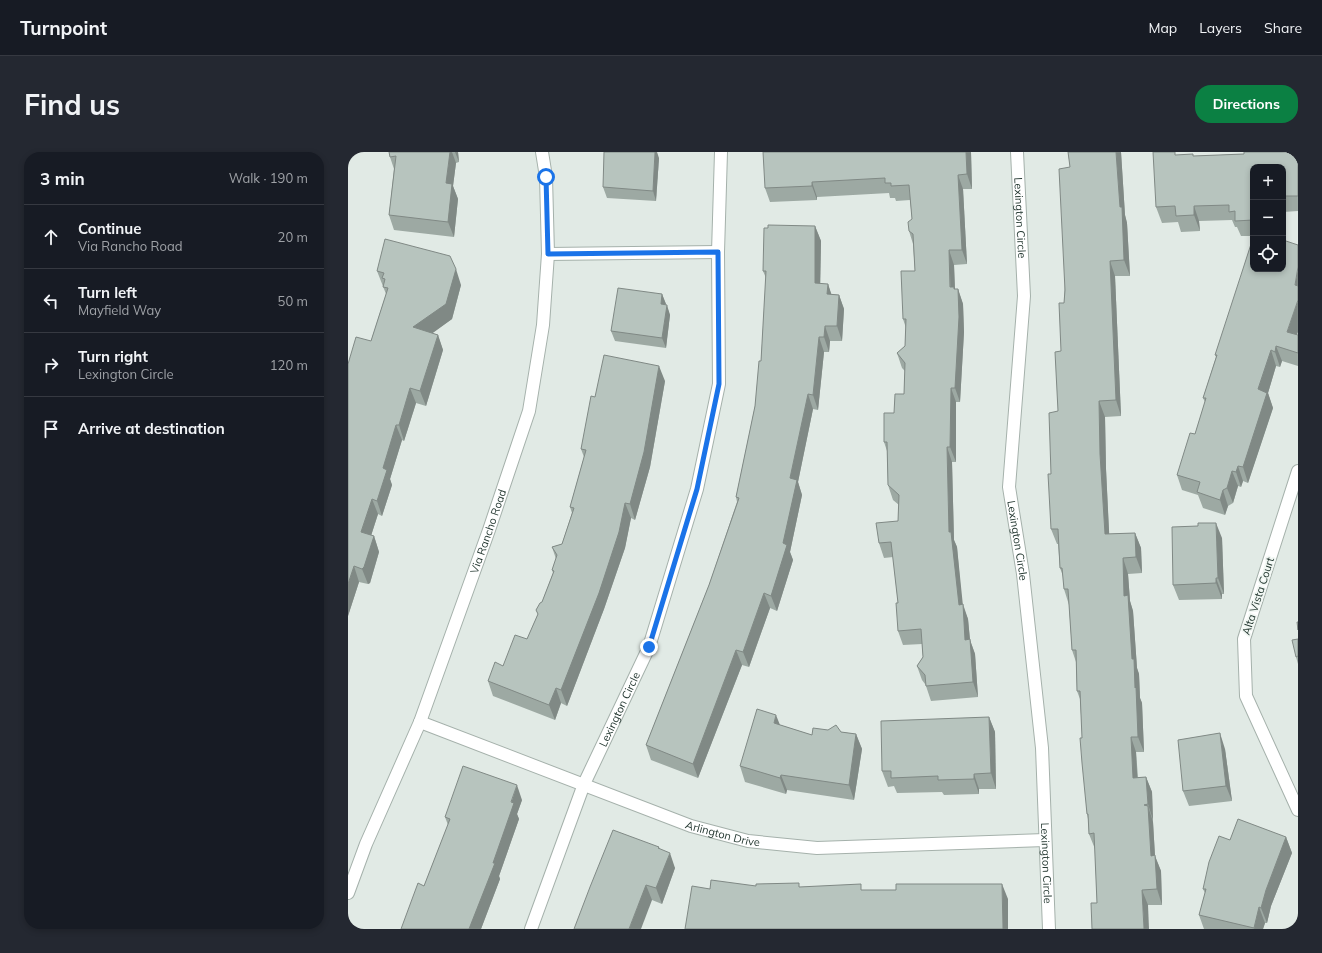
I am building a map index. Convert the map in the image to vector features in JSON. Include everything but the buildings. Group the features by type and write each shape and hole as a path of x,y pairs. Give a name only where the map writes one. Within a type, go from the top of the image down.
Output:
{"street":[{"name":"Via Rancho Road","path":"348,894 366,844 420,722 489,530 529,411 543,325 548,254 546,177 542,152"},
{"name":"Lexington Circle","path":"531,929 584,784 649,647 697,489 719,384 718,252 721,152"},
{"name":"Lexington Circle","path":"1017,152 1024,296 1009,487 1023,574 1042,748 1049,929"},
{"path":"548,254 718,252"},
{"name":"Alta Vista Court","path":"1298,471 1244,639 1246,696 1298,810"},
{"name":"Arlington Drive","path":"420,722 691,826 748,841 817,848 1045,840"}],"route":[{"path":"546,177 548,254 718,252 719,384 697,489 649,647"}]}
